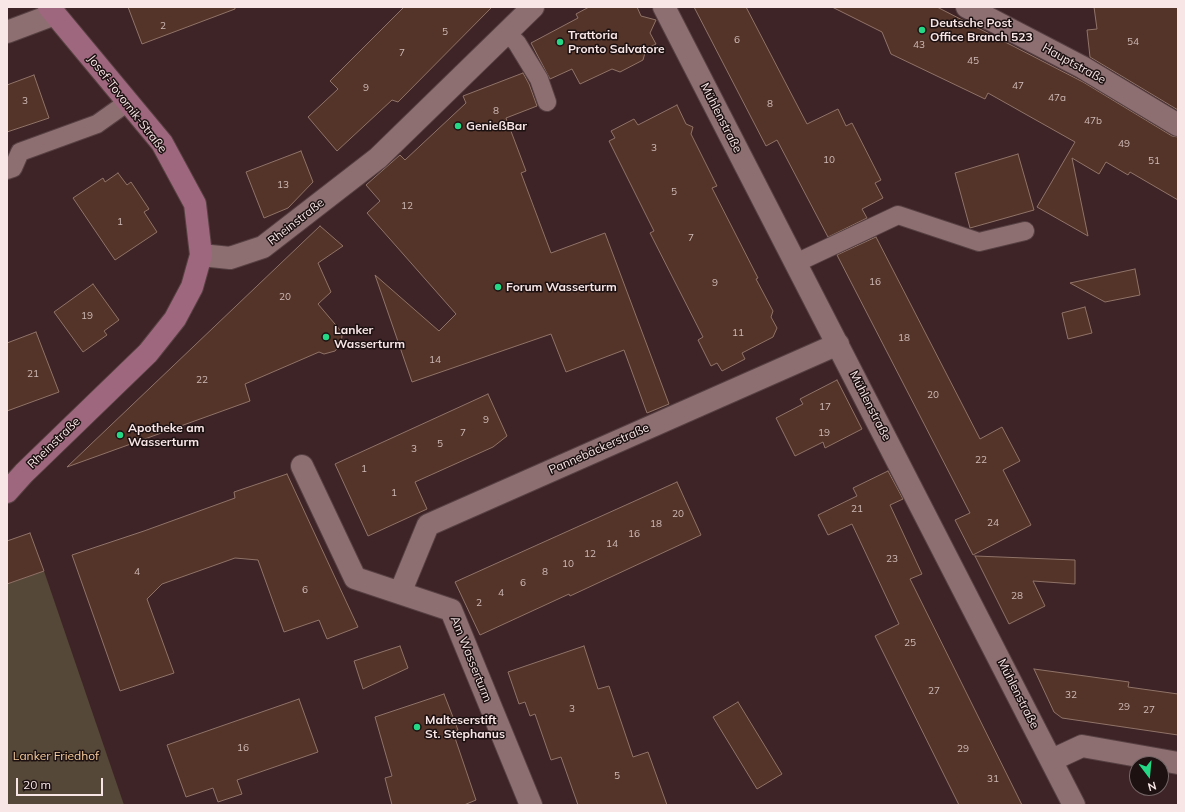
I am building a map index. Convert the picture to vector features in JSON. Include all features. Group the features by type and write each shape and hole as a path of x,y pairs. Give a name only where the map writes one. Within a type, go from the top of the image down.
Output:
{"street":[{"name":"Rheinstraße","path":"7,492 24,473 148,353 175,319 192,287 201,256 230,258 263,247 378,158 533,7"},
{"name":"Mühlenstraße","path":"664,7 1074,805"},
{"name":"Hauptstraße","path":"967,7 1082,67 1178,125"},
{"path":"7,32 52,11"},
{"name":"Josef-Tovornik-Straße","path":"52,11 162,143 194,204 201,256"},
{"name":"Pannebäckerstraße","path":"400,593 428,525 838,344"},
{"name":"Am Wasserturm","path":"302,466 355,578 451,610 531,805"},
{"path":"1052,760 1082,746 1178,763"}],"lane":[{"path":"506,32 517,43 532,67 547,102"},
{"path":"7,170 13,168 20,152 97,124 128,102"},
{"path":"796,263 898,215 979,242 1025,231"}],"green space":[{"name":"Lanker Friedhof","path":"44,571 124,805 7,805 7,584"}],"building":[{"path":"128,7 235,7 235,9 142,44"},
{"path":"404,7 492,7 398,102 392,100 337,151 308,117 338,89 330,81"},
{"path":"589,7 637,7 641,16 656,20 650,33 656,44 646,49 643,60 620,72 612,69 580,84 572,69 550,79 531,43 578,18 576,14"},
{"path":"694,7 746,7 807,124 838,109 846,126 852,123 881,180 875,183 883,198 862,209 867,218 828,237 777,140 766,146"},
{"path":"832,7 937,7 1083,82 1172,136 1178,137 1178,200 1130,172 1128,175 1106,162 1099,174 1072,158 1088,236 1037,207 1075,142 988,93 985,99 891,54 882,32"},
{"path":"1094,7 1178,7 1178,110 1090,57 1087,30 1097,29"},
{"path":"523,73 529,84 537,106 506,118 526,171 521,173 551,253 605,233 669,404 647,413 624,350 566,372 551,334 412,382 375,275 439,331 456,314 367,213 380,201 366,185 400,155 405,160 466,103 463,96"},
{"path":"34,75 49,118 7,132 7,85"},
{"path":"677,105 686,124 693,127 691,134 717,186 712,188 758,278 756,279 773,311 771,317 777,328 773,337 742,353 745,359 722,371 717,363 711,366 698,340 703,337 650,233 654,231 609,141 615,138 611,131 634,119 638,125"},
{"path":"301,151 313,182 288,208 264,218 246,172"},
{"path":"1018,154 1034,210 970,228 955,173"},
{"path":"118,173 127,185 131,182 149,209 144,212 157,232 115,260 73,198 103,178 105,182"},
{"path":"320,226 343,246 318,263 331,292 318,304 340,330 342,336 341,344 335,351 324,354 319,352 245,384 250,401 67,467"},
{"path":"876,237 980,439 1002,427 1020,461 1003,470 1031,525 973,555 955,520 970,513 837,255"},
{"path":"1135,269 1140,295 1105,302 1070,283"},
{"path":"93,284 119,320 104,331 107,335 83,352 54,312"},
{"path":"1085,307 1092,333 1068,339 1062,313"},
{"path":"36,332 59,392 7,411 7,343"},
{"path":"837,380 862,429 825,448 823,442 795,456 776,418 803,404 800,399"},
{"path":"488,394 507,436 493,447 415,482 427,509 368,536 335,464"},
{"path":"888,471 903,499 890,505 922,574 910,579 1022,805 959,805 875,636 899,624 852,524 828,535 818,515 857,496 853,488"},
{"path":"287,474 358,627 327,639 319,620 284,632 258,560 235,558 162,584 147,599 174,673 120,691 72,555 235,498 234,492"},
{"path":"677,482 701,535 570,596 569,594 480,635 455,582"},
{"path":"30,533 44,571 7,584 7,541"},
{"path":"975,556 1075,560 1075,584 1033,581 1045,606 1009,624"},
{"path":"400,646 408,668 363,689 354,661"},
{"path":"584,646 598,689 609,686 633,757 648,752 667,805 578,805 561,757 551,760 535,714 530,716 525,702 519,704 508,672"},
{"path":"1034,669 1129,682 1128,687 1178,694 1178,735 1062,718 1054,712"},
{"name":"Malteserstift St. Stephanus","path":"444,694 458,730 453,732 476,800 464,805 392,805 385,778 392,776 375,717"},
{"path":"299,699 318,752 237,780 242,794 218,802 213,788 186,797 167,745"},
{"path":"738,702 782,774 757,789 713,717"}],"place":[{"name":"Deutsche Post Office Branch 523","path":"922,30"},
{"name":"Trattoria Pronto Salvatore","path":"560,42"},
{"name":"GenießBar","path":"458,126"},
{"name":"Forum Wasserturm","path":"498,287"},
{"name":"Lanker Wasserturm","path":"326,337"},
{"name":"Apotheke am Wasserturm","path":"120,435"},
{"name":"Malteserstift St. Stephanus","path":"417,727"}]}
